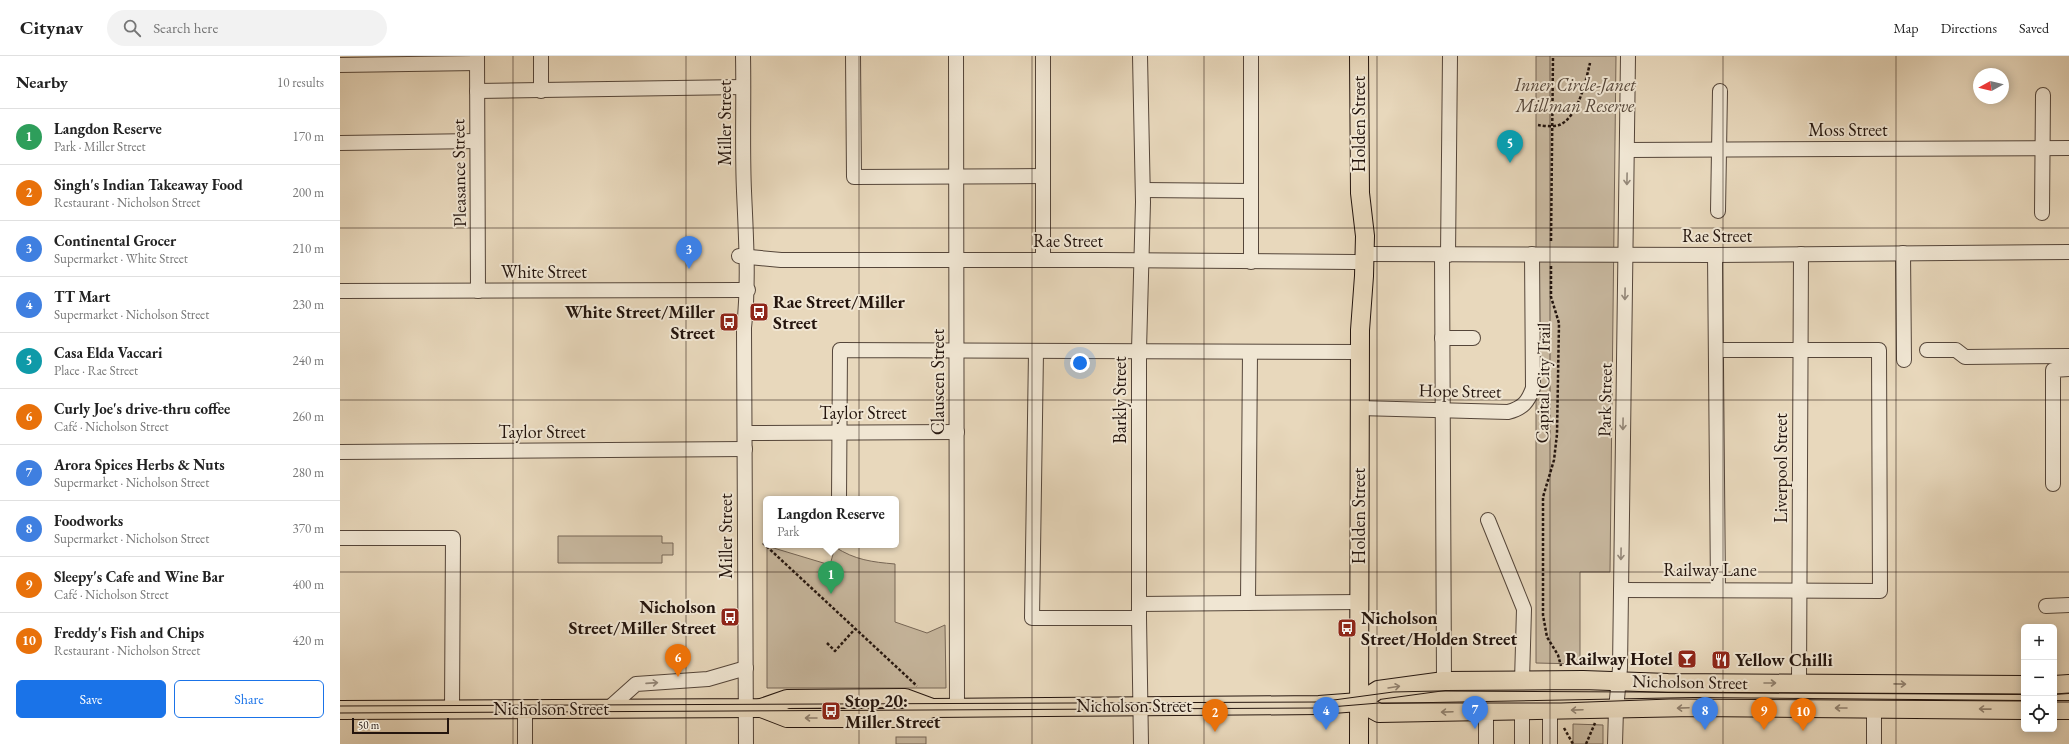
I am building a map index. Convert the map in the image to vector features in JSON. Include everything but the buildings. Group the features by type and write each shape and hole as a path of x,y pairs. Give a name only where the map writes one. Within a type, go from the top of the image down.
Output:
{"main road":[{"name":"Holden Street","path":"1359,56 1360,193 1363,213 1360,258 1359,744"},
{"name":"Nicholson Street","path":"340,710 754,708 787,699 905,698 932,708 1319,705 1359,702 1378,690 1444,681 2021,685"},
{"path":"2057,685 2069,684"},
{"path":"1954,685 1954,708"},
{"name":"Nicholson Street","path":"1359,702 1379,713 1522,710 1556,716 1616,709 1694,707 1954,708 2021,710"},
{"path":"2057,710 2069,710"}],"street":[{"path":"541,56 541,91"},
{"name":"Miller Street","path":"743,56 746,668 754,708 746,744"},
{"path":"853,56 854,177 1044,176"},
{"name":"Clauscen Street","path":"956,56 958,260 957,707"},
{"path":"1043,56 1043,260"},
{"name":"Barkly Street","path":"1140,56 1143,190 1139,350 1139,611 1141,744"},
{"path":"1251,56 1251,262"},
{"path":"1444,681 1442,338 1450,56"},
{"name":"Park Street","path":"1616,744 1621,590 1628,56"},
{"path":"340,65 477,60"},
{"name":"Pleasance Street","path":"477,60 478,291"},
{"path":"477,91 743,87"},
{"path":"1718,211 1720,91"},
{"path":"2042,214 2043,95"},
{"path":"340,143 477,141"},
{"name":"Moss Street","path":"1627,150 2069,148"},
{"path":"1143,190 1252,191"},
{"name":"Rae Street","path":"743,261 1141,260 1251,262 1445,255 1715,255 2069,252"},
{"path":"1903,253 1904,360"},
{"name":"Hope Street","path":"1359,408 1508,412 1521,408 1529,399 1533,388 1532,254"},
{"name":"Liverpool Street","path":"1799,683 1801,254"},
{"path":"1715,255 1718,589"},
{"name":"White Street","path":"340,291 743,290"},
{"path":"1442,338 1473,338"},
{"path":"839,496 840,350 957,352 1139,350 1360,352"},
{"path":"1716,350 1801,350"},
{"name":"Railway Lane","path":"1621,590 1800,589 1880,591 1879,350 1801,350"},
{"path":"1927,350 1956,350 1965,357 2069,356"},
{"path":"1036,352 1032,618 1248,603 1360,602"},
{"path":"1248,603 1250,352"},
{"path":"2053,484 2053,370 2069,369"},
{"name":"Taylor Street","path":"744,433 957,432"},
{"name":"Taylor Street","path":"340,452 745,450"},
{"path":"1488,520 1524,609 1522,681"},
{"path":"340,538 453,538 452,709"},
{"path":"2046,606 2069,606"},
{"path":"608,709 636,684 708,679 746,668"},
{"path":"525,708 525,744"},
{"path":"1874,708 1874,744"},
{"path":"1522,710 1522,744"},
{"path":"1486,711 1486,744"},
{"path":"1550,744 1556,716"}],"path":[{"name":"Capital City Trail","path":"1553,56 1550,289 1559,325 1557,434 1554,460 1543,497 1543,620 1547,637 1560,657 1561,681"},
{"path":"1538,126 1553,126 1566,122 1572,113 1585,84 1590,63"},
{"path":"767,548 920,690"},
{"path":"827,643 835,651 855,629"},
{"path":"1556,716 1573,744"},
{"path":"1586,744 1595,722"}],"green space":[{"name":"Inner Circle-Janet Millman Reserve","path":"1536,56 1616,56 1610,572 1580,572 1580,664 1536,663"},
{"path":"558,536 662,536 662,543 673,543 673,555 662,555 662,563 558,563"},
{"path":"767,548 774,548 830,565 835,548 864,560 895,564 895,622 927,633 945,625 946,688 767,688"},
{"path":"1573,724 1603,725 1603,744 1573,744"},
{"path":"896,737 926,737 926,744 896,744"}],"tram line":[{"path":"340,706 1319,702 1393,692 1437,691 2021,694"},
{"path":"2057,694 2069,693"},
{"path":"340,713 1318,708 1379,703 1561,703 1670,699 2021,701"},
{"path":"2057,702 2069,702"}],"place":[{"name":"Casa Elda Vaccari","path":"1510,163"},
{"name":"Continental Grocer","path":"689,269"},
{"name":"Rae Street/Miller Street","path":"759,312"},
{"name":"White Street/Miller Street","path":"729,322"},
{"name":"Langdon Reserve","path":"831,594"},
{"name":"Nicholson Street/Miller Street","path":"730,617"},
{"name":"Nicholson Street/Holden Street","path":"1347,628"},
{"name":"Railway Hotel","path":"1687,659"},
{"name":"Yellow Chilli","path":"1721,660"},
{"name":"Curly Joe's drive-thru coffee","path":"678,677"},
{"name":"Stop 20: Miller Street","path":"831,711"},
{"name":"Arora Spices Herbs & Nuts","path":"1475,729"},
{"name":"TT Mart","path":"1326,730"},
{"name":"Foodworks","path":"1705,730"},
{"name":"Sleepy's Cafe and Wine Bar","path":"1764,730"},
{"name":"Freddy's Fish and Chips","path":"1803,731"},
{"name":"Singh's Indian Takeaway Food","path":"1215,732"}]}
